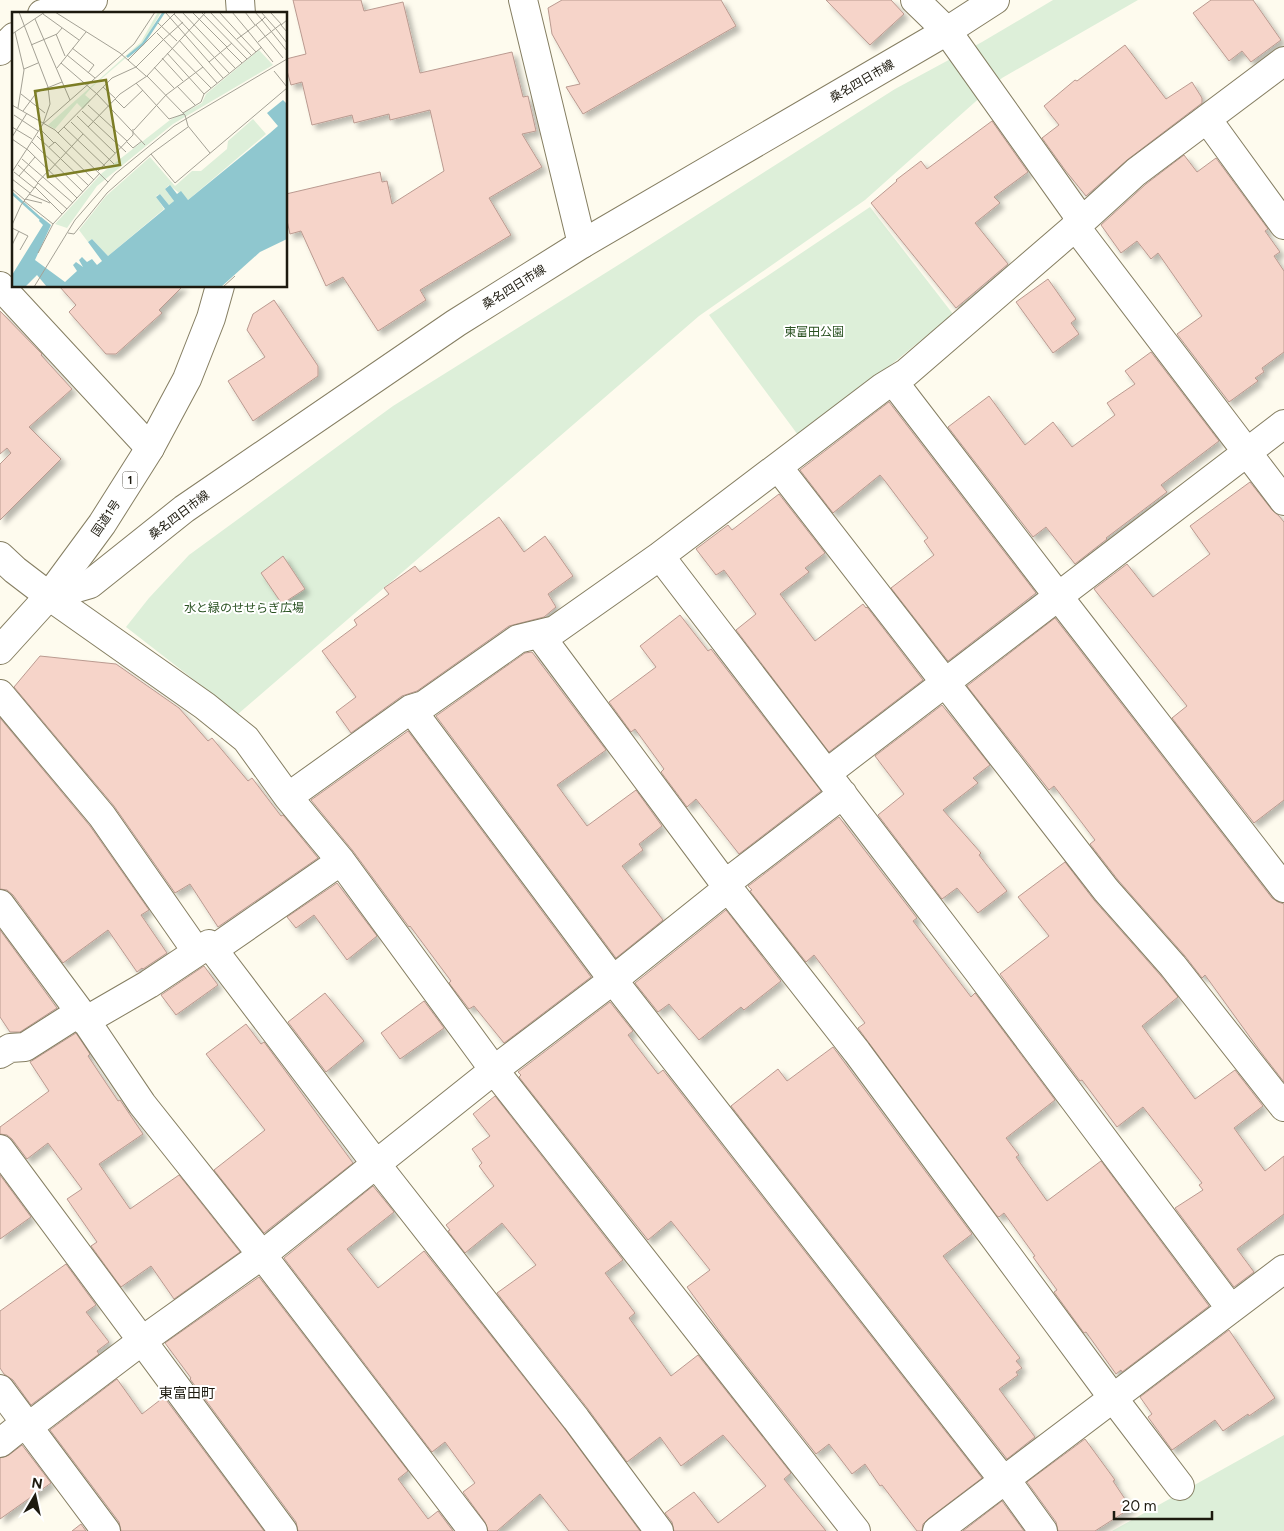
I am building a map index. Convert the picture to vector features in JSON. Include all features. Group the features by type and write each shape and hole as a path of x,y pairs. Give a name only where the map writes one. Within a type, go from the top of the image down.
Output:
{"main road":[{"path":"49,12 93,0"},
{"path":"523,0 582,244"},
{"path":"915,0 947,31 1079,224 1284,501"},
{"name":"桑名四日市線","path":"49,596 90,584 184,509 456,323 582,244 947,31 995,0"},
{"path":"0,50 12,39"},
{"path":"288,797 411,709 424,705 518,639 555,630 660,556 883,387 906,373 1079,224 1136,172 1284,61"},
{"path":"1207,119 1284,225"},
{"path":"0,286 150,448"},
{"name":"国道1号","path":"0,650 49,596 102,524 150,448 187,380 211,318 219,288"},
{"path":"894,381 1284,888"},
{"path":"0,1443 262,1255 494,1070 613,980 727,886 835,783 945,684 1284,424"},
{"path":"778,467 1106,890 1173,966 1284,1107"},
{"path":"0,556 49,596 205,706 246,739 288,797 341,861 494,1070 856,1531"},
{"path":"660,556 977,970 1231,1309"},
{"path":"539,634 727,886 857,1052 1180,1486"},
{"path":"0,694 102,816 206,951 376,1164 576,1419 659,1531"},
{"path":"411,709 613,980 1004,1481 1012,1488 1043,1531"},
{"path":"0,1054 10,1048 24,1047 149,984 206,951 341,861"},
{"path":"0,904 83,1016 142,1104 262,1255 473,1531"},
{"path":"0,1149 283,1531"},
{"path":"937,1531 1284,1269"},
{"path":"0,1389 106,1531"}],"green space":[{"name":"水と緑のせせらぎ広場","path":"1053,0 1138,0 1002,78 865,200 699,316 238,714 126,627 149,598 189,555 393,406 895,89 982,42"},
{"name":"東富田公園","path":"870,207 953,314 887,368 798,435 709,315"},
{"path":"1284,1435 1284,1531 1112,1531"}],"building":[{"path":"293,0 361,0 364,11 403,2 420,73 512,52 523,97 528,96 536,131 522,134 542,167 489,198 511,235 420,290 426,300 378,331 343,277 326,286 301,231 290,234 288,225 288,194 380,172 382,182 387,181 392,204 444,171 430,110 390,120 389,114 354,123 352,115 312,125 302,82 291,85 288,74 288,58 306,54"},
{"path":"562,0 721,0 736,26 583,114 566,87 580,84 552,34 548,8"},
{"path":"826,0 891,0 904,14 870,45"},
{"path":"1211,0 1253,0 1281,40 1251,62 1242,51 1229,61 1193,13"},
{"path":"1125,45 1166,99 1192,82 1202,98 1202,103 1127,160 1086,196 1042,138 1059,125 1044,106 1075,80 1077,81"},
{"path":"992,121 1028,172 994,197 1000,203 975,223 1008,264 956,308 871,203 896,180 921,161 927,169"},
{"path":"1184,155 1197,172 1216,158 1268,229 1265,231 1280,252 1274,256 1284,271 1284,352 1262,368 1264,372 1255,378 1258,381 1229,402 1177,334 1202,316 1158,253 1151,259 1137,241 1121,253 1101,225 1146,184"},
{"path":"1048,279 1076,319 1071,323 1079,334 1053,353 1016,302"},
{"path":"61,288 181,288 159,310 162,313 116,354 106,354 69,312 76,305"},
{"path":"274,300 318,366 318,376 253,421 228,381 265,357 247,330 253,314"},
{"path":"0,311 42,354 72,389 29,427 61,459 0,520 0,464 11,453 7,448 0,454"},
{"path":"1151,352 1219,441 1161,485 1167,492 1075,564 1046,527 1033,537 948,427 989,396 1025,445 1053,422 1072,447 1115,415 1107,403 1135,384 1125,371"},
{"path":"889,402 1036,593 948,661 891,588 934,555 924,541 928,538 885,481 880,475 833,513 800,470"},
{"path":"1250,482 1284,522 1284,800 1254,823 1172,718 1187,706 1094,589 1127,564 1153,597 1210,554 1190,526"},
{"path":"779,494 825,553 805,568 809,572 780,594 815,641 863,604 923,680 829,752 736,630 756,614 724,570 716,575 696,549 728,525 732,530"},
{"path":"499,517 524,552 545,536 573,576 548,594 556,607 544,617 509,626 417,691 402,696 351,733 336,712 356,697 322,651 357,625 354,620 389,594 384,588 415,566 420,572"},
{"path":"283,556 305,589 282,604 261,573"},
{"path":"680,615 708,651 711,649 821,791 739,854 696,799 687,807 661,772 664,769 635,729 631,732 609,702 656,667 640,646"},
{"path":"1055,618 1272,898 1284,904 1284,1082 1205,975 1202,978 1118,880 1090,844 1095,840 1054,786 1049,790 967,686"},
{"path":"532,652 606,750 557,785 587,826 636,790 662,826 639,844 643,850 622,866 663,920 616,958 436,716 525,653"},
{"path":"40,656 116,664 179,708 208,741 212,738 248,781 252,778 281,816 283,815 318,858 218,927 190,884 175,893 114,806 14,687"},
{"path":"942,705 990,765 973,778 978,783 943,810 981,853 979,855 1007,891 978,913 957,888 942,899 878,815 904,794 875,756"},
{"path":"0,718 90,826 149,910 141,915 167,953 143,969 137,972 108,930 63,963 13,895 7,890 0,889"},
{"path":"408,731 591,977 504,1043 474,1006 469,1009 449,983 451,981 410,926 353,851 311,800"},
{"path":"839,817 917,918 913,921 971,997 975,993 1055,1100 1006,1138 1019,1155 1016,1157 1047,1201 1101,1161 1209,1306 1122,1372 1121,1370 1116,1374 1086,1332 1084,1333 1054,1292 1057,1290 1004,1213 999,1217 997,1216 858,1028 865,1023 814,955 806,962 750,891 752,890 748,886"},
{"path":"1065,862 1094,900 1178,997 1142,1026 1195,1099 1235,1070 1263,1106 1234,1128 1265,1171 1284,1156 1284,1214 1237,1249 1254,1272 1234,1287 1175,1208 1203,1190 1199,1185 1202,1183 1143,1107 1117,1127 1000,974 1049,936 1018,897"},
{"path":"337,883 377,936 347,960 314,915 296,928 287,917"},
{"path":"726,910 781,981 744,1010 741,1007 699,1040 669,1004 658,1012 635,983"},
{"path":"0,930 57,1008 20,1032 10,1032 0,1017"},
{"path":"204,966 218,985 176,1015 161,995"},
{"path":"325,993 364,1041 326,1072 288,1022"},
{"path":"424,1001 444,1028 400,1059 381,1033"},
{"path":"610,1002 633,1031 628,1035 658,1074 663,1070 982,1478 928,1519 923,1524 922,1531 917,1531 882,1485 880,1486 865,1464 852,1474 829,1444 816,1454 687,1287 710,1270 671,1221 648,1240 519,1077 521,1075 518,1072"},
{"path":"246,1024 261,1044 264,1042 353,1163 264,1233 214,1170 265,1130 206,1054"},
{"path":"76,1033 90,1054 88,1056 143,1134 99,1164 130,1209 179,1175 240,1252 174,1299 151,1266 121,1287 91,1246 97,1242 67,1199 82,1189 48,1143 27,1159 12,1139 7,1135 0,1134 0,1127 49,1091 30,1062"},
{"path":"833,1047 972,1234 943,1256 1020,1358 1016,1361 1022,1368 1016,1372 1018,1375 999,1389 1035,1437 1007,1459 731,1106 778,1069 787,1081"},
{"path":"495,1096 623,1260 605,1273 635,1313 629,1318 671,1376 698,1355 791,1473 784,1479 826,1531 674,1531 672,1522 665,1513 694,1492 718,1523 766,1486 723,1435 681,1466 660,1437 627,1462 497,1293 536,1265 502,1223 465,1253 448,1231 450,1230 446,1225 494,1186 479,1166 482,1163 472,1149 490,1136 473,1114"},
{"path":"0,1175 31,1217 0,1239"},
{"path":"373,1186 394,1212 347,1249 378,1288 424,1251 564,1428 640,1531 569,1531 540,1494 497,1531 488,1531 485,1522 463,1492 475,1483 445,1442 432,1452 284,1258"},
{"path":"66,1264 96,1305 86,1312 109,1342 97,1351 99,1354 31,1405 13,1380 4,1374 0,1368 0,1311"},
{"path":"259,1277 408,1471 398,1479 428,1519 438,1511 453,1531 298,1531 296,1522 165,1343"},
{"path":"1229,1330 1275,1398 1223,1431 1215,1420 1172,1450 1148,1417 1152,1414 1140,1397"},
{"path":"117,1379 142,1414 164,1397 264,1531 121,1531 119,1522 50,1430"},
{"path":"1085,1439 1115,1480 1113,1481 1131,1508 1095,1531 1058,1531 1056,1522 1027,1482"},
{"path":"22,1445 51,1483 0,1519 0,1458 9,1455"},
{"path":"1002,1501 1024,1531 963,1531"},
{"path":"81,1524 86,1531 72,1531"}],"district":[{"name":"東富田町","path":"187,1393"}]}
